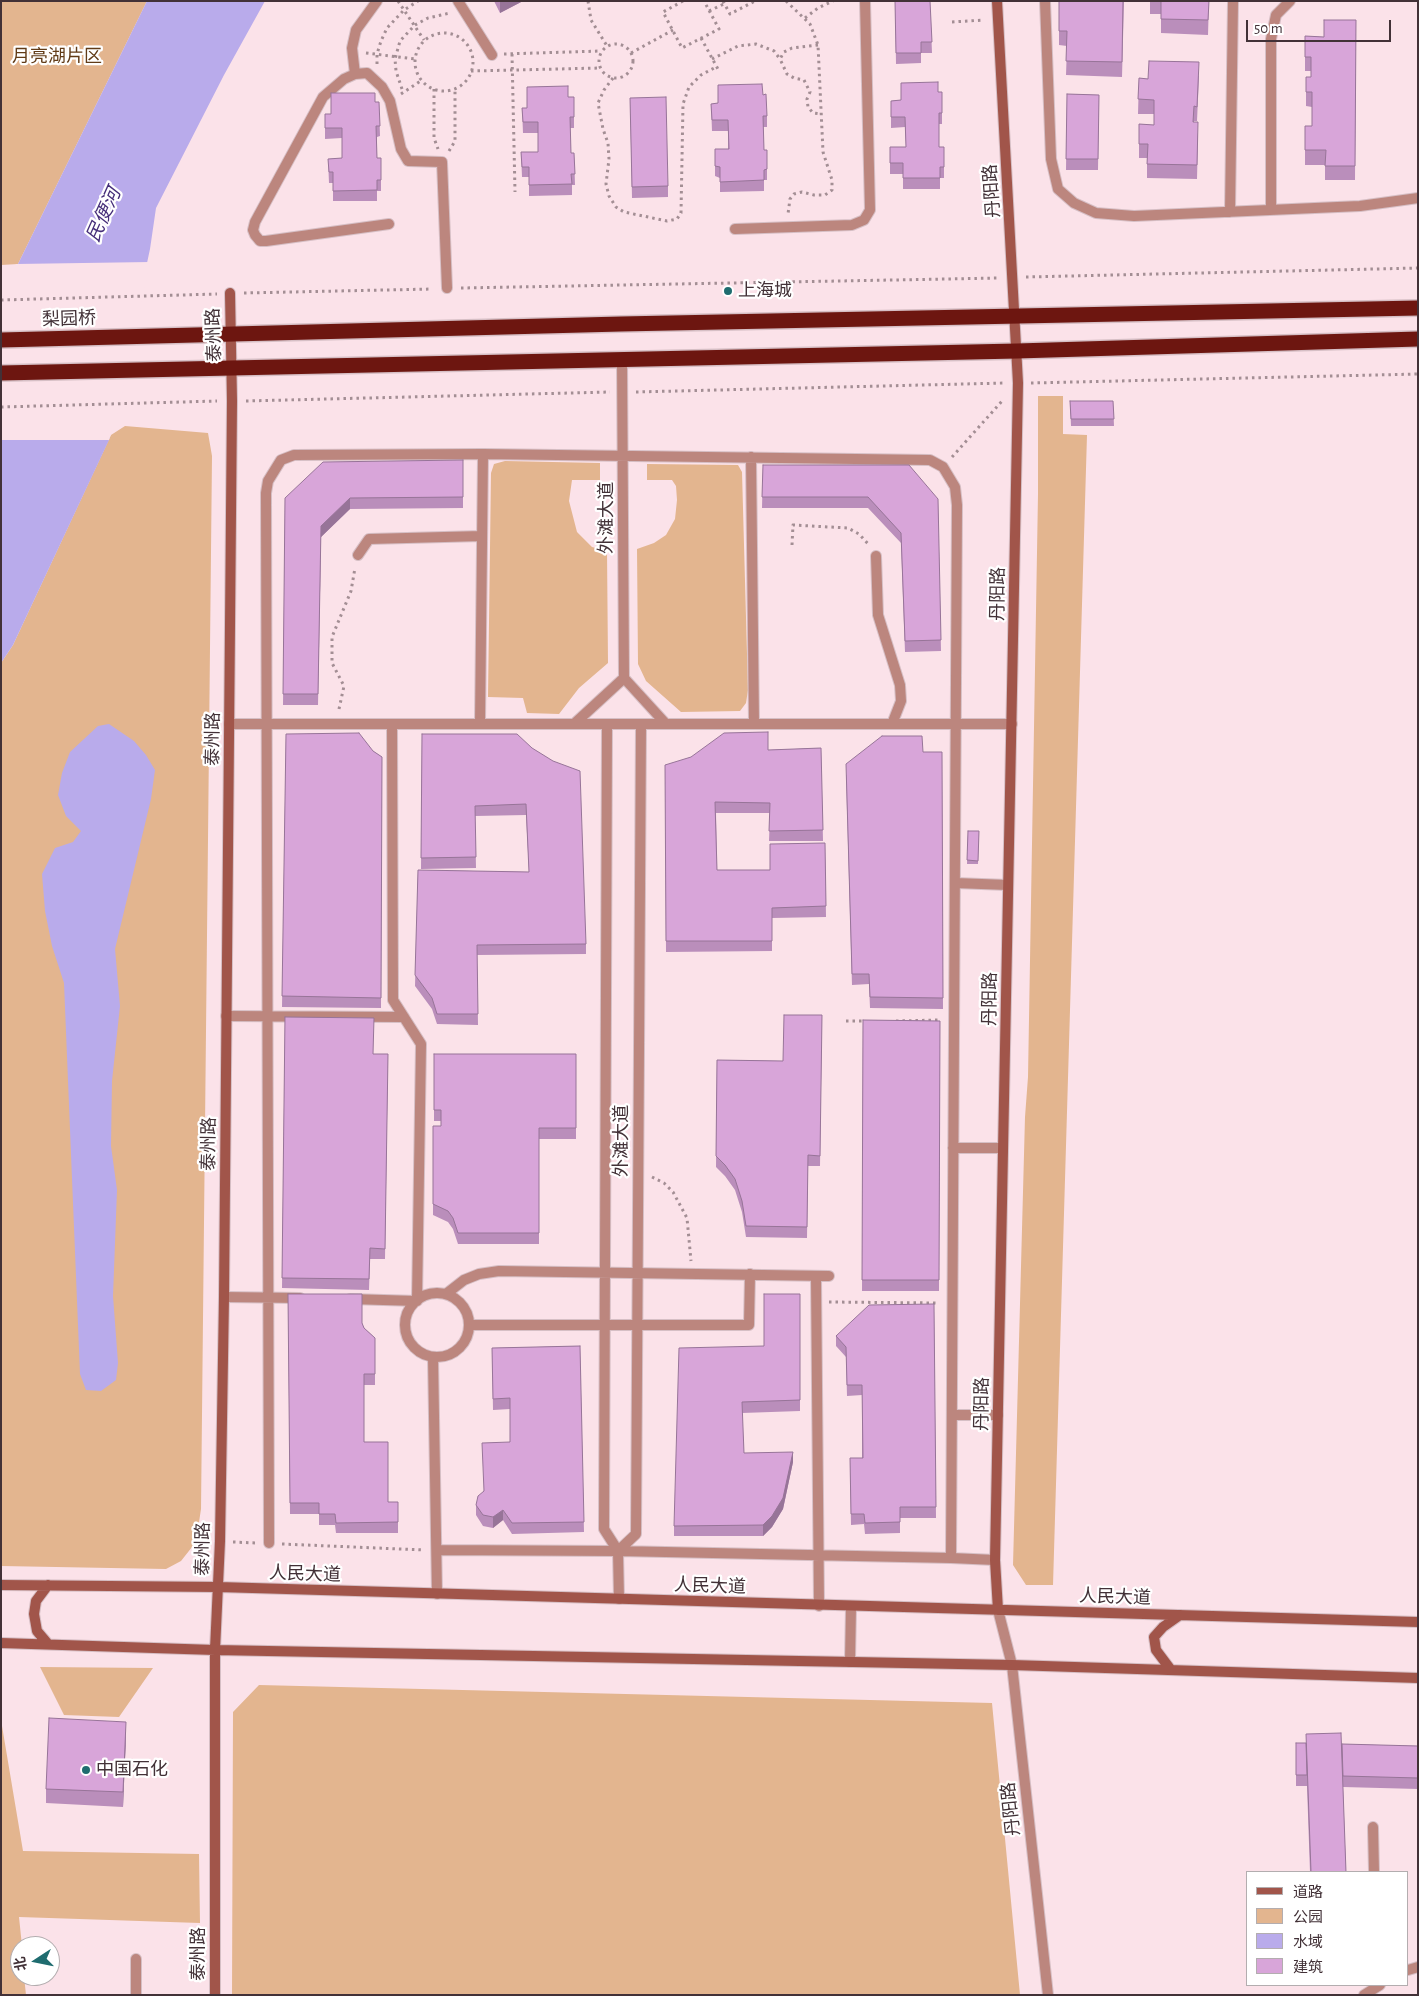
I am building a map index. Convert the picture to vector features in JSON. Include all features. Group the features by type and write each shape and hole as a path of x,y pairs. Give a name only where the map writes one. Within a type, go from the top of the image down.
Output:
{"highway":[{"name":"梨园桥","path":"1,340 631,324 1418,308"},
{"path":"1,373 1418,339"}],"street":[{"path":"355,74 352,48 356,30 377,1"},
{"path":"734,229 852,225 864,220 870,210 865,1"},
{"name":"丹阳路","path":"997,1 1014,278 1018,383 995,1560 998,1610 1012,1665 1048,1995"},
{"path":"1045,1 1051,159 1058,189 1074,203 1096,213 1134,216 1360,206 1418,198"},
{"path":"1230,212 1234,1"},
{"path":"1271,210 1271,39 1276,15 1290,1"},
{"path":"461,5 492,55"},
{"path":"389,224 260,241 253,230 255,222 324,97 344,79 355,74 367,73 382,87 390,101 401,149 408,161 442,162 447,288"},
{"name":"泰州路","path":"215,1995 215,1650 220,1541 224,1297 232,401 230,294"},
{"name":"外滩大道","path":"622,359 624,678"},
{"path":"480,724 483,454"},
{"path":"269,1543 266,493 268,481 274,470 281,460 294,455 483,454 920,459 930,460 943,466 955,487 957,505 951,1558"},
{"path":"751,457 754,724"},
{"path":"358,555 370,539 482,536"},
{"path":"876,556 878,615 900,685 901,700 892,724"},
{"path":"574,724 624,678 666,724"},
{"path":"229,724 1012,724"},
{"path":"392,724 393,1000 421,1044 417,1301"},
{"name":"外滩大道","path":"607,724 604,1528 618,1552 619,1600"},
{"name":"外滩大道","path":"618,1552 636,1534 641,724"},
{"path":"955,883 1008,884"},
{"path":"226,1016 404,1017"},
{"path":"953,1148 1003,1148"},
{"path":"446,1294 464,1280 479,1274 499,1271 829,1276"},
{"path":"469,1325 749,1325 750,1274"},
{"path":"816,1276 819,1606"},
{"path":"446,1294 455,1298 468,1315 467,1336 462,1345 449,1355 433,1357 423,1354 414,1348 408,1339 405,1328 406,1318 410,1308 426,1295 446,1294"},
{"path":"224,1297 308,1298"},
{"path":"338,1299 417,1301"},
{"path":"433,1357 437,1594"},
{"path":"952,1415 998,1415"},
{"path":"437,1550 995,1560"},
{"name":"人民大道","path":"1,1585 218,1587 851,1607 1418,1622"},
{"path":"48,1585 36,1601 34,1614 37,1631 48,1644"},
{"path":"850,1662 851,1607"},
{"path":"1171,1670 1156,1650 1154,1637 1163,1627 1180,1615"},
{"path":"1,1643 215,1650 1012,1665 1418,1678"},
{"path":"1373,1827 1374,1871"},
{"path":"136,1959 136,1995"},
{"path":"1364,1995 1377,1986"}],"path":[{"path":"398,1 424,40"},
{"path":"377,82 377,54 387,28 404,10 418,1"},
{"path":"588,1 591,20 607,46"},
{"path":"681,2 663,12 682,48 718,29 704,1"},
{"path":"709,11 724,2 730,14 755,1"},
{"path":"786,1 810,24 818,45 823,152 832,180 832,190 825,195 802,192 794,194 790,198 788,227"},
{"path":"805,18 818,8 833,1"},
{"path":"403,92 396,71 395,56 400,41 415,25 461,5"},
{"path":"952,22 998,19"},
{"path":"632,53 673,30"},
{"path":"443,32 453,34 462,39 472,55 471,71 464,83 455,88 442,91 434,89 422,80 416,68 415,58 418,48 424,40 443,32"},
{"path":"701,38 719,71"},
{"path":"615,43 620,44 626,46 632,53 633,61 629,72 619,78 613,78 603,73 600,68 598,62 601,51 607,46 615,43"},
{"path":"712,59 738,46 756,44 774,51 787,74 804,80 810,92 807,99 808,107 813,113 821,114"},
{"path":"780,59 784,52 792,48 818,45"},
{"path":"472,55 601,51"},
{"path":"352,52 415,58"},
{"path":"512,54 515,192"},
{"path":"613,78 604,90 598,103 608,143 609,158 606,184 609,196 616,207 624,212 667,221 677,219 681,212 683,104 689,87 701,75 716,67"},
{"path":"471,71 600,68"},
{"path":"390,101 422,80"},
{"path":"442,162 455,141 455,88"},
{"path":"434,89 434,138 442,162"},
{"path":"1,300 447,288 1014,278 1418,268"},
{"path":"1,407 1418,374"},
{"path":"943,466 1018,383"},
{"path":"792,545 793,525 848,528 868,542 876,556"},
{"path":"335,724 344,686 332,663 332,638 351,591 358,555"},
{"path":"895,1021 954,1020"},
{"path":"846,1021 865,1021"},
{"path":"638,1170 664,1183 673,1192 680,1204 687,1218 692,1274"},
{"path":"816,1302 953,1303"},
{"path":"220,1541 437,1550"}],"green space":[{"name":"月亮湖片区","path":"1,1 147,1 18,264 1,265"},
{"path":"1038,396 1063,396 1063,434 1087,435 1053,1585 1026,1585 1013,1565 1025,1117 1028,1077"},
{"path":"125,426 208,433 212,456 201,1509 196,1542 181,1561 166,1569 1,1566 1,663 13,645 111,435"},
{"path":"505,461 600,463 600,480 572,480 569,501 577,532 592,547 607,551 608,663 579,688 559,714 527,713 523,698 488,697 491,473 494,464"},
{"path":"647,464 738,465 742,472 748,690 746,703 740,711 681,712 646,681 638,664 637,549 654,543 666,535 675,519 677,500 676,486 672,480 647,480"},
{"path":"40,1667 153,1668 119,1717 64,1715"},
{"path":"259,1685 992,1703 1020,1995 232,1995 233,1712"},
{"path":"1,1720 23,1851 199,1854 200,1923 19,1917 21,1936 10,1936 10,1986 25,1986 26,1995 1,1995"}],"water":[{"name":"民便河","path":"147,1 265,1 224,75 156,208 150,249 109,440 13,645 1,663 1,315 18,264"},
{"path":"109,724 134,741 146,755 155,770 151,799 115,949 120,1006 112,1081 111,1146 117,1190 113,1296 118,1363 116,1380 101,1391 86,1390 80,1374 64,983 52,946 45,911 42,874 55,848 73,842 81,831 66,816 58,795 62,773 70,752 98,726"}],"pier":[{"path":"150,262 117,416 109,440 1,440 1,307 16,264"}],"building":[{"path":"895,1 930,1 932,42 921,42 921,53 896,53"},
{"path":"1059,1 1123,1 1122,62 1066,61 1067,31 1059,31"},
{"path":"1161,1 1209,1 1208,20 1161,19"},
{"path":"1324,20 1356,20 1355,166 1325,166 1326,150 1305,150 1305,126 1312,126 1312,92 1306,92 1306,77 1311,77 1311,57 1305,57 1305,36 1324,37"},
{"path":"1149,61 1199,62 1197,107 1194,106 1193,122 1198,122 1197,165 1147,164 1148,144 1139,144 1139,124 1154,125 1154,100 1138,99 1139,78 1148,79"},
{"path":"938,82 938,92 942,92 942,113 939,113 939,147 944,147 944,167 940,167 940,178 903,178 903,163 890,163 890,147 906,147 905,117 891,117 891,101 901,100 901,83"},
{"path":"762,84 763,95 766,94 767,116 763,116 764,150 767,150 767,169 764,170 764,180 720,182 720,167 715,166 715,149 729,149 728,120 712,120 711,104 718,103 718,85"},
{"path":"568,86 568,97 574,97 574,117 570,117 571,153 574,153 575,174 571,174 572,184 529,185 529,167 522,167 521,152 538,152 538,122 523,122 522,108 527,108 527,87"},
{"path":"331,93 375,93 375,102 379,102 380,126 376,126 377,158 381,158 381,180 377,180 377,190 333,191 333,172 329,172 328,159 342,158 342,128 325,128 325,114 331,114"},
{"path":"1067,94 1099,95 1098,159 1066,159"},
{"path":"666,97 668,186 632,187 630,98"},
{"path":"1070,401 1113,401 1114,419 1071,419"},
{"path":"463,460 463,497 350,498 321,526 318,694 283,694 285,498 323,462"},
{"path":"763,465 909,465 938,499 941,640 905,641 901,533 868,497 762,497"},
{"path":"768,732 768,750 821,748 823,830 769,831 770,803 715,802 717,870 770,870 770,844 825,843 826,906 772,908 772,941 666,941 665,765 691,757 724,733"},
{"path":"359,733 373,751 382,757 381,998 282,996 286,734"},
{"path":"422,734 517,734 532,748 553,761 580,771 586,944 477,945 478,1014 437,1014 432,998 415,975 418,870 529,872 526,804 475,806 476,857 421,858"},
{"path":"882,736 922,736 923,752 942,752 943,998 870,997 869,974 852,974 846,764"},
{"path":"968,831 979,831 978,861 967,860"},
{"path":"784,1015 822,1015 820,1156 808,1155 807,1227 746,1226 742,1201 735,1179 716,1156 717,1060 783,1061"},
{"path":"285,1017 374,1018 373,1054 388,1054 385,1249 370,1248 369,1279 282,1278"},
{"path":"863,1020 940,1021 939,1280 862,1280"},
{"path":"434,1054 576,1054 576,1128 539,1128 539,1233 458,1233 453,1218 448,1211 433,1204 433,1126 441,1126 441,1110 434,1110"},
{"path":"288,1294 362,1294 362,1323 364,1328 375,1338 375,1374 364,1374 364,1442 388,1442 388,1502 398,1502 398,1522 336,1523 335,1514 319,1514 319,1503 290,1503"},
{"path":"764,1294 800,1294 800,1400 742,1402 744,1453 793,1452 783,1498 772,1516 763,1525 674,1526 679,1348 764,1346"},
{"path":"934,1304 936,1507 900,1507 900,1522 865,1523 864,1514 851,1514 850,1458 863,1458 862,1385 847,1385 846,1347 836,1336 869,1305"},
{"path":"580,1346 584,1522 512,1523 503,1510 493,1517 483,1515 476,1505 478,1496 484,1491 482,1443 510,1442 510,1398 493,1399 492,1348"},
{"name":"中国石化","path":"49,1718 126,1722 123,1792 46,1789"},
{"path":"1341,1733 1346,1871 1311,1871 1306,1734"},
{"path":"1296,1743 1306,1743 1307,1775 1296,1775"},
{"path":"1342,1744 1418,1746 1418,1778 1343,1776"}],"place":[{"name":"上海城","path":"728,291"},
{"name":"中国石化","path":"86,1770"}]}
